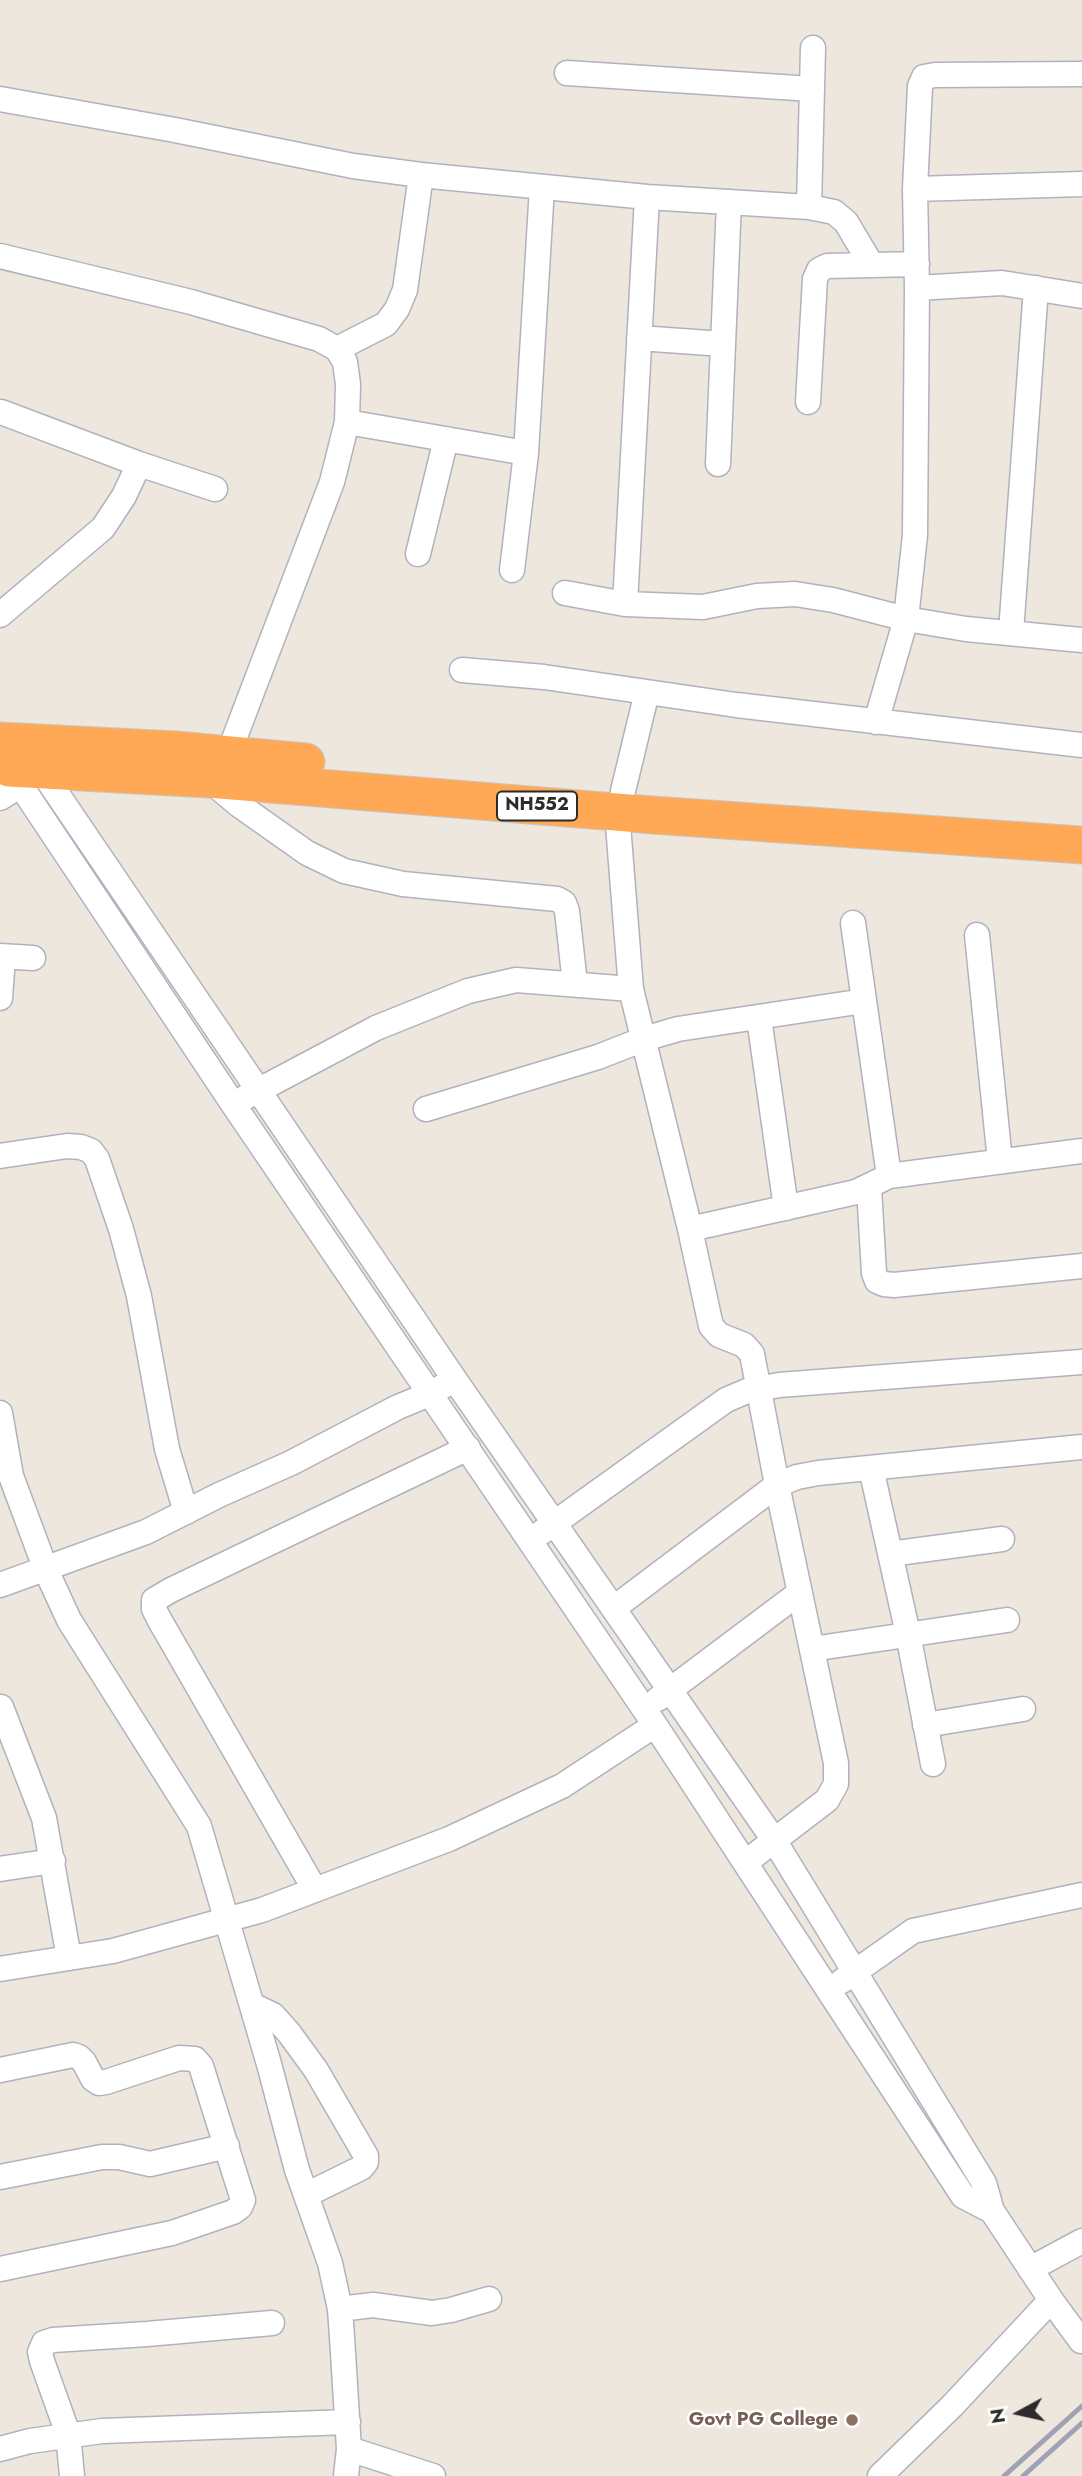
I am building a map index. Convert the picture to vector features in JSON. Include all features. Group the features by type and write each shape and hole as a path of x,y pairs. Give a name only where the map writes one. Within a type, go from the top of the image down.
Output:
{"highway":[{"path":"0,710 13,765"},
{"name":"NH552","path":"13,765 218,767 1082,845"},
{"name":"NH552","path":"620,802 1082,823"}],"street":[{"path":"809,207 813,48"},
{"path":"567,72 812,89"},
{"path":"876,722 906,619 915,535 915,189 920,86 924,77 935,75 1082,74"},
{"path":"0,99 175,130 353,166 421,176 647,197 809,207 834,212 846,222 871,264"},
{"path":"337,349 386,324 397,309 405,290 421,176"},
{"path":"915,189 1082,184"},
{"path":"512,570 526,453 542,187"},
{"path":"625,604 647,197"},
{"path":"718,464 729,202"},
{"path":"0,256 191,302 319,339 337,349 345,362 348,384 346,422 332,482 218,767 239,805 307,853 344,870 402,884 556,899 564,903 575,984"},
{"path":"808,402 815,279 818,271 827,266 871,264 917,276 1002,283 1082,296"},
{"path":"1012,632 1036,288"},
{"path":"639,338 723,344"},
{"path":"1,412 139,464 215,489"},
{"path":"346,422 526,453"},
{"path":"418,554 446,439"},
{"path":"0,615 103,528 124,496 139,464"},
{"path":"565,593 625,604 703,607 757,596 795,594 833,600 906,619 1082,640"},
{"path":"462,670 544,677 876,722 1082,745"},
{"path":"647,692 620,802 631,989 711,1326 719,1335 744,1345 752,1354 836,1763 836,1784 827,1800 746,1861"},
{"path":"13,765 258,1091 553,1524 774,1840 984,2183 992,2210 1051,2301 1081,2341"},
{"path":"13,765 233,1104 432,1393 746,1861 963,2196 992,2210"},
{"path":"853,923 864,1001 879,1182 874,1273 877,1280 894,1286 1082,1266"},
{"path":"977,935 1000,1161"},
{"path":"0,998 1,956 33,958"},
{"path":"233,1104 376,1028 468,992 516,980 631,989"},
{"path":"426,1110 598,1057 678,1029 864,1001"},
{"path":"759,1018 786,1208"},
{"path":"0,1156 67,1146 91,1151 97,1159 121,1229 139,1296 167,1448 186,1512"},
{"path":"690,1229 786,1208 879,1182 1000,1161 1082,1151"},
{"path":"530,1540 726,1400 760,1388 1082,1362"},
{"path":"0,1585 146,1532 455,1380"},
{"path":"0,1413 5,1477 69,1620 199,1826 306,2195 330,2263 340,2309 349,2449 346,2476"},
{"path":"614,1608 777,1485 797,1477 1082,1447"},
{"path":"315,1890 159,1619 154,1609 154,1600 468,1448"},
{"path":"872,1468 933,1764"},
{"path":"890,1554 1002,1539"},
{"path":"0,1969 113,1951 262,1910 449,1839 562,1786 649,1717 671,1690 799,1593"},
{"path":"812,1649 1007,1620"},
{"path":"1,1707 26,1778 44,1818 69,1958"},
{"path":"925,1725 1023,1709"},
{"path":"0,1869 53,1861"},
{"path":"830,1990 913,1931 1082,1895"},
{"path":"252,2006 272,2015 289,2033 316,2070 366,2156 366,2162 361,2168 306,2195"},
{"path":"0,2070 73,2055 84,2062 93,2079 99,2083 179,2058 195,2059 201,2066 243,2200 240,2207 233,2212 172,2233 0,2269"},
{"path":"0,2177 102,2157 119,2157 150,2164 227,2146"},
{"path":"1030,2269 1082,2241"},
{"path":"340,2309 373,2305 432,2313 489,2299"},
{"path":"880,2476 952,2406 1051,2301"},
{"path":"72,2476 68,2434 40,2352 44,2343 53,2340 160,2334 272,2323"},
{"path":"0,2449 68,2434 102,2431 348,2422"},
{"path":"349,2449 433,2476"}],"railway":[{"path":"1004,2476 1082,2406"},
{"path":"1023,2476 1082,2423"}],"place":[{"name":"Govt PG College","path":"852,2420"}]}
